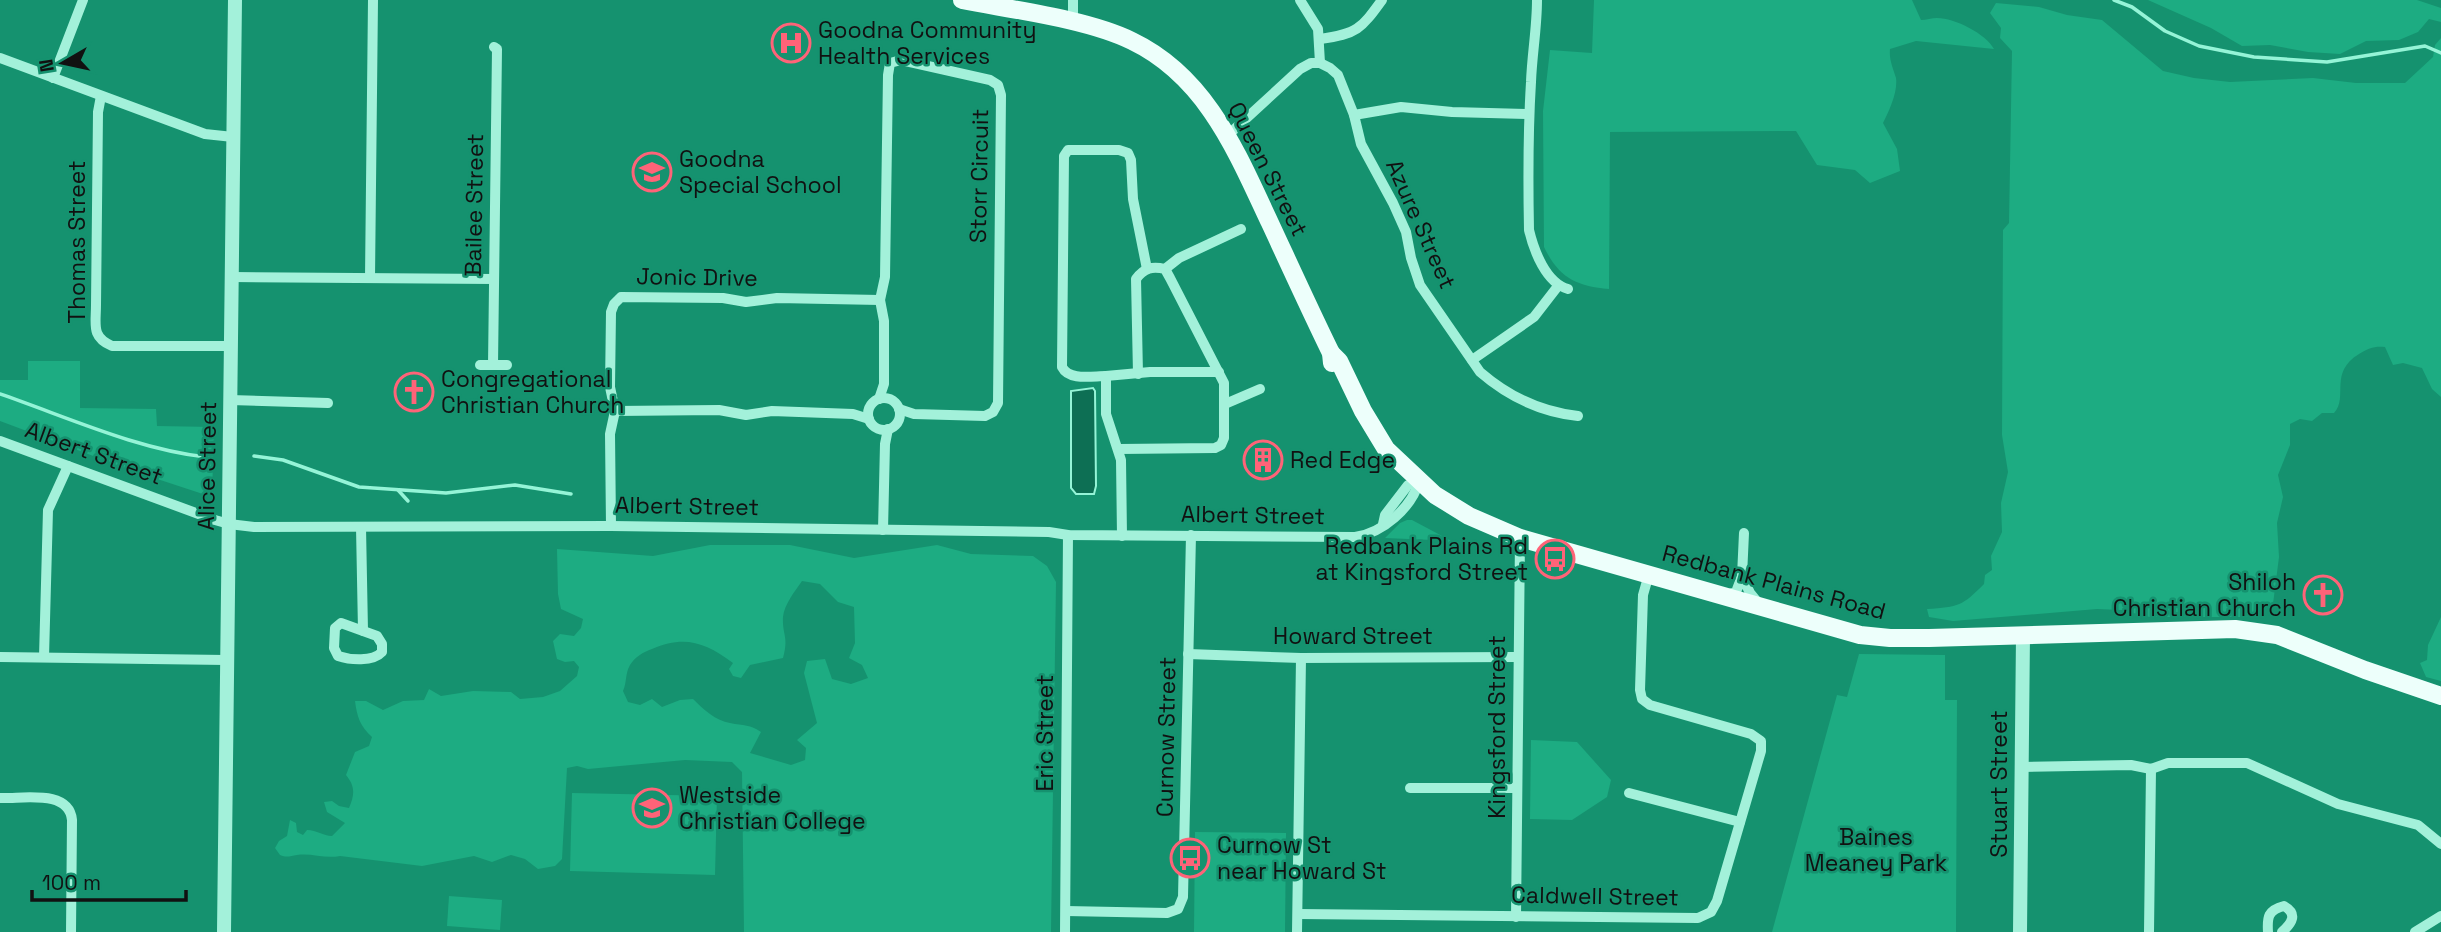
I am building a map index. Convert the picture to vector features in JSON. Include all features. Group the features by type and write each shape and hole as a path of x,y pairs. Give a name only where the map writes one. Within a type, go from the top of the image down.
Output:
{"main road":[{"name":"Queen Street","path":"962,0 1073,23 1129,40 1174,67 1209,106 1227,136 1331,353 1339,361 1380,439 1414,487 1433,508 1463,525 1498,539 1520,537 1589,557"},
{"name":"Redbank Plains Road","path":"1589,557 1860,635 1890,638 2235,629 2277,635 2365,670 2441,696"}],"street":[{"path":"53,78 83,0"},
{"name":"Alice Street","path":"224,932 235,0"},
{"path":"370,278 373,0"},
{"path":"1073,0 1073,23"},
{"path":"1227,136 1300,69 1311,63 1320,63 1320,39 1315,23 1300,0"},
{"path":"1320,39 1347,35 1365,24 1382,0"},
{"path":"1472,360 1534,317 1563,288 1533,247 1529,230 1529,114 1537,30 1537,0"},
{"name":"Bailee Street","path":"493,365 497,62 497,49 494,47"},
{"path":"0,58 205,134 233,137"},
{"name":"Storr Circuit","path":"884,399 884,321 880,300 884,286 888,75 890,64 901,60 990,80 998,85 1001,95 998,403 993,412 985,416 898,414"},
{"name":"Azure Street","path":"1320,63 1338,75 1354,116 1361,144 1406,232 1420,285 1480,372 1516,398 1554,413 1578,416"},
{"name":"Thomas Street","path":"101,96 98,113 98,336 101,341 112,346 231,346"},
{"path":"1354,116 1401,107 1452,112 1529,114"},
{"path":"1147,269 1133,199 1131,160 1128,153 1119,150 1068,150 1064,156 1062,367 1065,373 1071,376 1106,376 1219,372"},
{"path":"1165,269 1179,258 1241,229"},
{"path":"1119,449 1222,445 1226,389 1165,269 1156,267 1147,269 1136,279 1138,374"},
{"path":"232,277 494,279"},
{"name":"Jonic Drive","path":"611,526 610,434 615,411 610,387 611,312 614,304 621,298 723,298 746,302 777,298 880,300"},
{"path":"480,365 507,365"},
{"path":"1106,376 1106,414 1121,460 1122,536"},
{"path":"1225,404 1260,388"},
{"path":"615,411 719,410 746,415 772,411 869,414 884,399 898,414 884,429"},
{"path":"230,400 328,403"},
{"path":"869,414 884,429 883,530"},
{"name":"Albert Street","path":"0,441 229,524 254,527 611,526 1049,531 1068,535 1122,536 1355,537 1367,536 1392,521 1414,487"},
{"path":"44,657 48,510 68,466"},
{"path":"360,527 363,631"},
{"path":"1723,596 1737,592 1742,576 1744,533"},
{"name":"Eric Street","path":"1065,932 1068,535"},
{"name":"Curnow Street","path":"1066,911 1167,912 1178,908 1184,897 1191,535"},
{"name":"Kingsford Street","path":"1516,917 1520,537"},
{"name":"Caldwell Street","path":"1298,914 1698,918 1711,912 1717,901 1761,751 1760,741 1751,734 1650,705 1642,699 1643,595 1649,574"},
{"path":"1742,576 1750,593 1762,608"},
{"path":"341,622 363,631 377,636 382,644 382,652 378,657 338,656 334,648 337,624 341,622"},
{"name":"Stuart Street","path":"2020,932 2023,635"},
{"name":"Howard Street","path":"1188,654 1301,658 1518,657"},
{"path":"0,657 226,660"},
{"path":"1297,932 1301,658"},
{"path":"2022,766 2131,765 2151,769 2168,764 2229,761 2248,763 2338,804 2418,825 2441,844"},
{"path":"2149,932 2151,769"},
{"path":"1410,788 1517,788"},
{"path":"1629,793 1740,822"},
{"path":"0,798 54,799 64,802 70,811 71,932"},
{"path":"2268,932 2268,914 2284,906 2290,910 2293,917 2292,923 2282,932"},
{"path":"2415,932 2441,916"}],"green space":[{"path":"1594,0 1912,0 1921,20 1937,18 1961,24 1984,38 1994,49 1916,41 1890,49 1896,89 1883,123 1897,149 1900,171 1870,183 1855,170 1817,165 1796,131 1610,132 1609,289 1597,288 1578,283 1562,273 1544,247 1543,111 1550,50 1592,53"},
{"path":"2148,0 2417,0 2441,8 2441,22 2429,19 2418,32 2399,40 2366,41 2340,54 2308,52 2270,45 2242,46 2211,28"},
{"path":"1996,3 2039,7 2067,15 2102,20 2163,71 2230,82 2313,78 2356,83 2405,83 2433,57 2435,45 2441,38 2441,397 2432,389 2422,368 2403,363 2393,365 2385,347 2375,347 2359,354 2344,369 2340,400 2334,413 2322,413 2312,421 2300,419 2290,424 2290,445 2278,475 2283,497 2277,523 2279,557 2273,604 2253,617 2150,617 2121,610 2097,609 1953,621 1929,617 1927,609 1959,604 1984,584 1985,575 1992,570 1991,556 2002,532 2001,503 2008,472 2002,435 2003,230 2009,223 2012,51 2000,38 2001,28 1990,13"},
{"path":"28,361 80,361 80,408 156,409 157,426 214,427 212,497 136,472 0,421 0,380 28,380"},
{"path":"1412,520 1459,545 1433,540 1385,538 1400,523"},
{"path":"710,545 790,545 854,558 937,545 971,554 1033,556 1047,566 1056,582 1051,932 744,932 742,772 732,762 685,760 588,769 577,766 567,768 562,859 555,866 538,869 525,859 511,855 492,862 474,856 422,866 340,856 280,855 275,848 279,841 287,836 290,820 296,823 297,832 303,835 307,830 332,836 345,823 327,812 324,802 332,801 349,808 353,790 346,775 355,752 369,746 372,737 360,721 355,701 366,701 383,710 403,701 424,700 429,689 441,696 473,691 511,692 520,699 543,697 560,691 577,676 579,667 574,661 557,659 553,641 560,634 574,636 581,628 583,619 561,609 557,549 653,556","holes":["802,581 820,584 838,602 854,607 855,643 849,658 862,665 868,678 851,684 832,679 825,659 807,661 804,673 817,723 797,740 806,748 805,760 791,765 750,753 761,732 750,726 720,720 693,699 680,700 662,707 652,699 640,705 628,702 623,691 630,665 642,653 674,642 694,643 713,650 733,663 729,669 733,676 741,678 750,665 783,658 783,617 788,603"]},
{"path":"2441,617 2441,681 2426,677 2420,663 2427,660 2428,645"},
{"name":"Baines Meaney Park","path":"1859,654 1945,655 1945,700 1957,700 1956,932 1772,932 1837,695 1847,697"},
{"path":"1531,740 1577,742 1611,780 1607,797 1572,820 1530,819"},
{"path":"572,793 717,796 715,875 570,871"},
{"path":"1195,832 1286,833 1285,932 1194,932"},
{"path":"449,896 502,900 500,930 447,926"}],"shaded area":[{"path":"1093,388 1096,486 1094,494 1076,494 1071,488 1071,391"}],"waterway":[{"path":"2114,0 2132,7 2165,31 2199,46 2254,57 2327,62 2425,46 2441,53"},
{"path":"0,394 128,440 206,457"},
{"path":"254,456 283,460 359,487 446,493 515,485 571,494"},
{"path":"398,490 408,501"}],"place":[{"name":"Goodna Community Health Services","path":"791,43"},
{"name":"Goodna Special School","path":"652,172"},
{"name":"Congregational Christian Church","path":"414,392"},
{"name":"Red Edge","path":"1263,460"},
{"name":"Redbank Plains Rd at Kingsford Street","path":"1555,559"},
{"name":"Shiloh Christian Church","path":"2323,595"},
{"name":"Westside Christian College","path":"652,808"},
{"name":"Curnow St near Howard St","path":"1190,858"}]}
